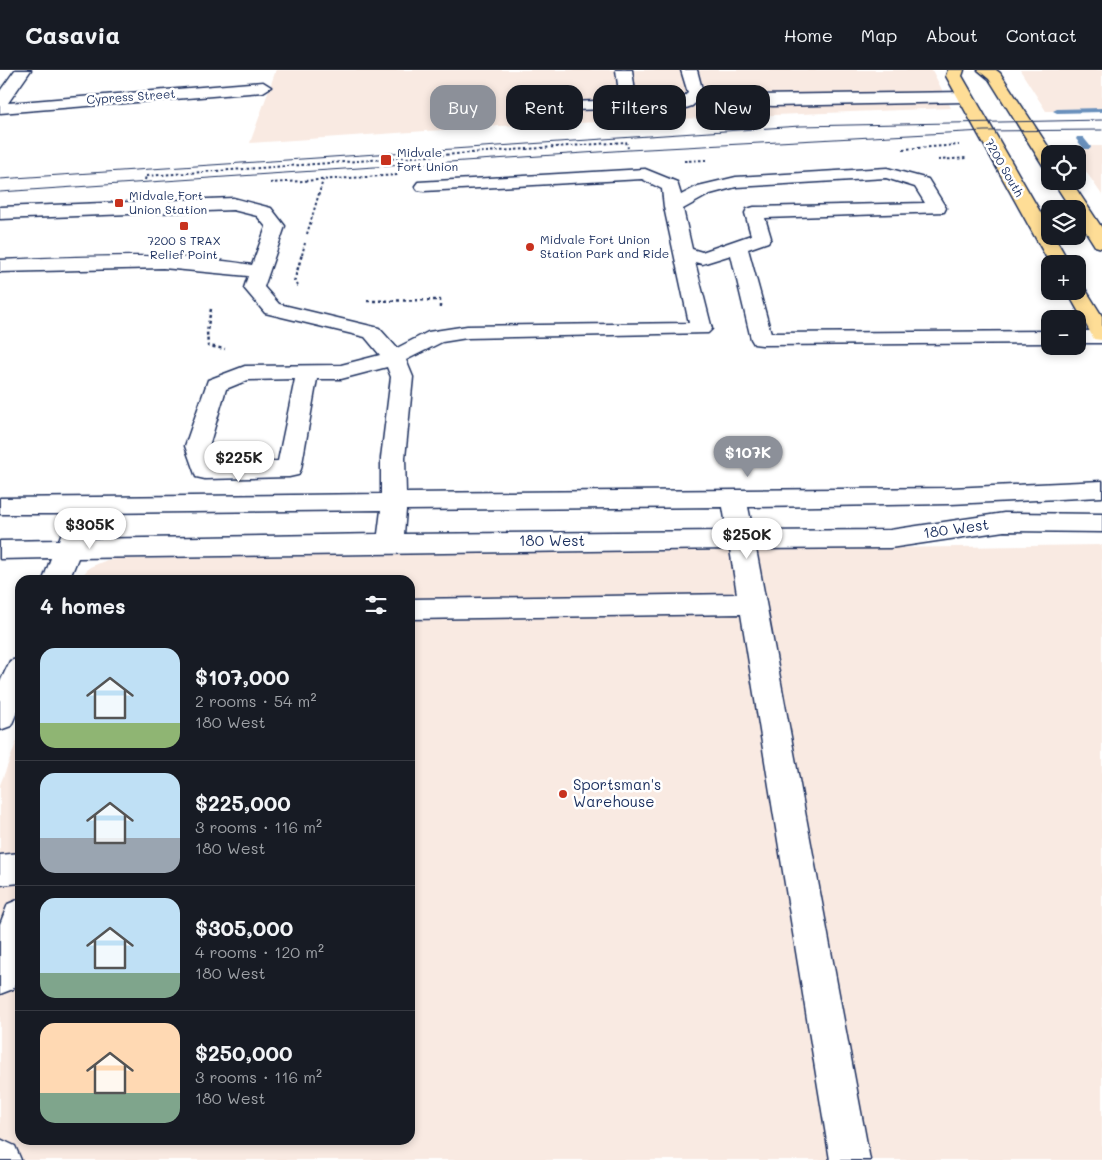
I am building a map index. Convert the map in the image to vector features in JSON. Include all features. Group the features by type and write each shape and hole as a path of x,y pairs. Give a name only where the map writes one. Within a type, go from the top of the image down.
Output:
{"main road":[{"name":"7200 South","path":"956,70 954,76 965,97 1055,255"},
{"path":"986,70 995,76 1041,149"},
{"path":"1068,190 1100,237"},
{"path":"1082,300 1102,335"}],"street":[{"path":"0,102 23,70"},
{"path":"624,70 626,85"},
{"path":"686,103 696,94 689,70"},
{"name":"Cypress Street","path":"0,108 263,87"},
{"path":"770,101 965,97"},
{"path":"673,207 704,190 736,182 887,173 922,184 937,208 754,213"},
{"path":"307,372 289,469 205,470 197,446 216,385 245,373 307,372 341,372 394,358 436,337 468,332 701,329 673,207 671,186 646,174 424,186"},
{"path":"683,252 702,258 761,238 754,213 736,182"},
{"path":"0,213 233,204 264,212 276,226 254,288 272,310 372,332 394,358 402,377 393,458 394,501 390,542"},
{"path":"738,246 762,339 1041,337"},
{"path":"0,266 170,263 234,267 259,272"},
{"path":"1086,336 1102,335"},
{"name":"180 West","path":"0,506 951,496 1102,489"},
{"path":"734,498 850,1160"},
{"path":"58,575 85,506"},
{"name":"180 West","path":"0,550 390,542 890,539 1004,522 1102,523"},
{"path":"415,609 752,604"},
{"path":"0,718 15,681"},
{"path":"0,870 15,868"},
{"path":"0,977 15,931"}],"path":[{"path":"896,149 960,144"},
{"path":"266,184 402,175"},
{"path":"301,288 294,282 322,180"},
{"path":"362,301 440,300"}],"shaded area":[{"path":"276,70 932,70 951,108 770,115 770,85 696,85 696,118 686,119 686,85 593,85 593,122 583,123 583,85 506,85 506,126 496,126 496,85 430,85 430,130 440,130 250,143"},
{"path":"1020,70 1102,70 1102,111 1046,111"},
{"path":"1086,146 1102,146 1102,195 1086,172"},
{"path":"1102,545 1102,1160 0,1160 0,785 15,746 15,1145 415,1145 415,575 83,575 90,567 107,560"}],"waterway":[{"path":"1057,111 1102,110"},
{"path":"1080,139 1087,147"}],"tram line":[{"path":"0,179 800,126 1102,120"},
{"path":"0,192 629,150 984,131 1102,130"}],"place":[{"name":"Midvale Fort Union","path":"386,160"},
{"name":"Midvale Fort Union Station","path":"119,203"},
{"name":"7200 S TRAX Relief Point","path":"184,226"},
{"name":"Midvale Fort Union Station Park and Ride","path":"530,247"},
{"name":"Sportsman's Warehouse","path":"563,794"}]}
